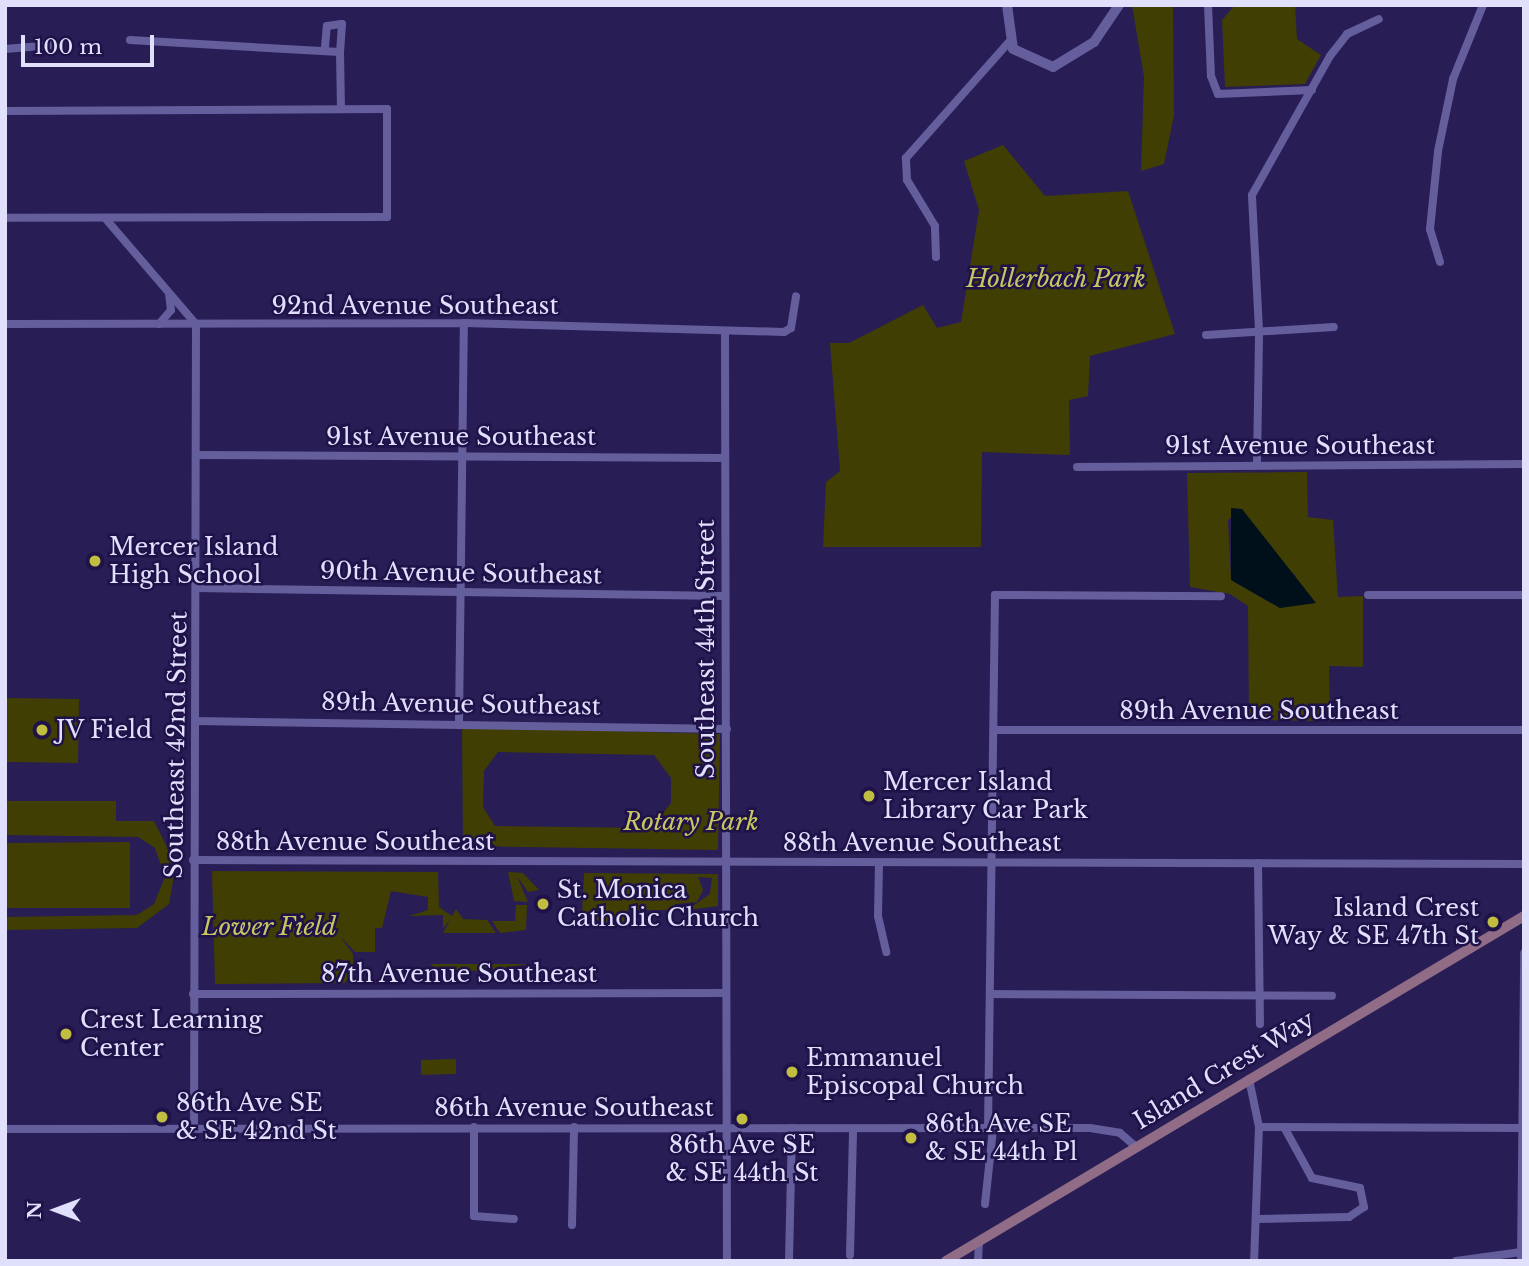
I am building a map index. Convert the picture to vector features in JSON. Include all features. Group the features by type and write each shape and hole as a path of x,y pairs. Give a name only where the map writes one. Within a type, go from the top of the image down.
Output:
{"main road":[{"name":"Island Crest Way","path":"946,1261 1524,916"}],"street":[{"path":"1007,5 1009,42 1027,61 1060,65 1094,42 1119,5"},
{"path":"1208,5 1211,76 1218,94 1312,90"},
{"path":"1440,262 1430,229 1438,151 1453,79 1483,5"},
{"path":"1257,464 1259,330 1252,195 1347,34 1379,19"},
{"path":"325,47 327,26 342,24 341,109"},
{"path":"130,40 325,47 340,52"},
{"path":"936,257 935,226 907,180 906,158 1009,42"},
{"path":"5,49 53,45"},
{"path":"5,111 387,109 387,217 5,218"},
{"path":"105,218 196,324"},
{"path":"159,324 171,310 168,291"},
{"name":"92nd Avenue Southeast","path":"5,324 464,323 784,332 791,328 796,296"},
{"path":"459,722 464,323"},
{"name":"Southeast 42nd Street","path":"194,1127 196,324"},
{"path":"1206,335 1334,327"},
{"name":"Southeast 44th Street","path":"725,332 727,1261"},
{"name":"91st Avenue Southeast","path":"197,455 725,458"},
{"name":"91st Avenue Southeast","path":"1077,467 1524,464"},
{"name":"90th Avenue Southeast","path":"197,588 725,596"},
{"path":"985,1204 990,1129 995,595 1221,596"},
{"path":"1368,596 1524,595"},
{"name":"89th Avenue Southeast","path":"195,721 459,722 727,729"},
{"name":"89th Avenue Southeast","path":"994,730 1524,730"},
{"name":"88th Avenue Southeast","path":"193,860 1524,864"},
{"path":"879,863 878,916 886,952"},
{"path":"1258,863 1260,1024"},
{"path":"1456,1261 1521,1257 1524,953"},
{"name":"87th Avenue Southeast","path":"193,994 726,993"},
{"path":"990,994 1332,996"},
{"path":"1249,1079 1259,1127 1254,1261"},
{"path":"474,1127 474,1216 514,1219"},
{"path":"572,1225 574,1127"},
{"path":"1259,1127 1523,1128"},
{"path":"1256,1219 1349,1217 1363,1207 1360,1188 1312,1178 1284,1127"},
{"path":"789,1261 792,1128"},
{"name":"86th Avenue Southeast","path":"5,1129 1106,1129 1136,1147"},
{"path":"850,1255 853,1129"},
{"path":"978,1261 979,1241"}],"green space":[{"path":"1132,5 1173,5 1174,115 1164,164 1141,171 1144,77"},
{"path":"1235,5 1295,5 1297,39 1321,55 1305,84 1225,87 1222,20"},
{"name":"Hollerbach Park","path":"1003,145 1045,196 1128,191 1175,334 1090,356 1088,396 1069,400 1070,455 982,452 981,547 823,547 826,482 840,471 830,343 849,343 923,305 937,328 961,322 979,210 964,161"},
{"path":"1307,472 1308,517 1333,520 1338,597 1363,596 1363,667 1329,666 1330,721 1249,720 1248,606 1230,594 1190,587 1187,473","holes":["1242,509 1281,566 1296,576 1280,608 1231,580 1228,520"]},
{"name":"JV Field","path":"5,698 79,699 78,763 5,762"},
{"name":"Rotary Park","path":"462,727 720,734 718,850 463,846","holes":["498,752 654,755 671,778 671,803 651,828 495,826 483,807 484,771"]},
{"path":"5,801 116,801 116,821 154,821 176,865 169,904 137,928 5,930 5,917 137,915 154,904 165,877 155,848 138,837 5,835"},
{"path":"130,842 130,908 5,908 5,843"},
{"name":"Lower Field","path":"212,871 438,872 439,907 453,917 443,928 443,915 409,916 428,910 428,897 391,891 382,928 375,928 375,952 355,952 340,936 353,954 353,971 345,983 215,984"},
{"path":"508,872 523,873 539,890 528,892 517,876 528,902 514,901"},
{"path":"584,873 718,874 718,906 687,910 710,894 712,878 698,877 703,890 697,902 675,904 675,910 627,910 626,923 591,922 582,913"},
{"path":"516,905 527,905 526,930 500,933 492,921 515,921"},
{"path":"456,909 463,919 487,920 496,933 443,933"},
{"path":"430,964 529,964 485,971 437,970"},
{"path":"456,1059 456,1074 421,1075 421,1060"}],"water":[{"path":"1231,508 1242,509 1316,603 1280,608 1231,580"}],"waterway":[{"path":"430,969 430,981"}],"place":[{"name":"Mercer Island High School","path":"95,561"},
{"name":"JV Field","path":"42,730"},
{"name":"Mercer Island Library Car Park","path":"869,796"},
{"name":"St. Monica Catholic Church","path":"543,904"},
{"name":"Island Crest Way & SE 47th St","path":"1493,922"},
{"name":"Crest Learning Center","path":"66,1034"},
{"name":"Emmanuel Episcopal Church","path":"792,1072"},
{"name":"86th Ave SE & SE 42nd St","path":"162,1117"},
{"name":"86th Ave SE & SE 44th St","path":"742,1119"},
{"name":"86th Ave SE & SE 44th Pl","path":"911,1138"}]}
